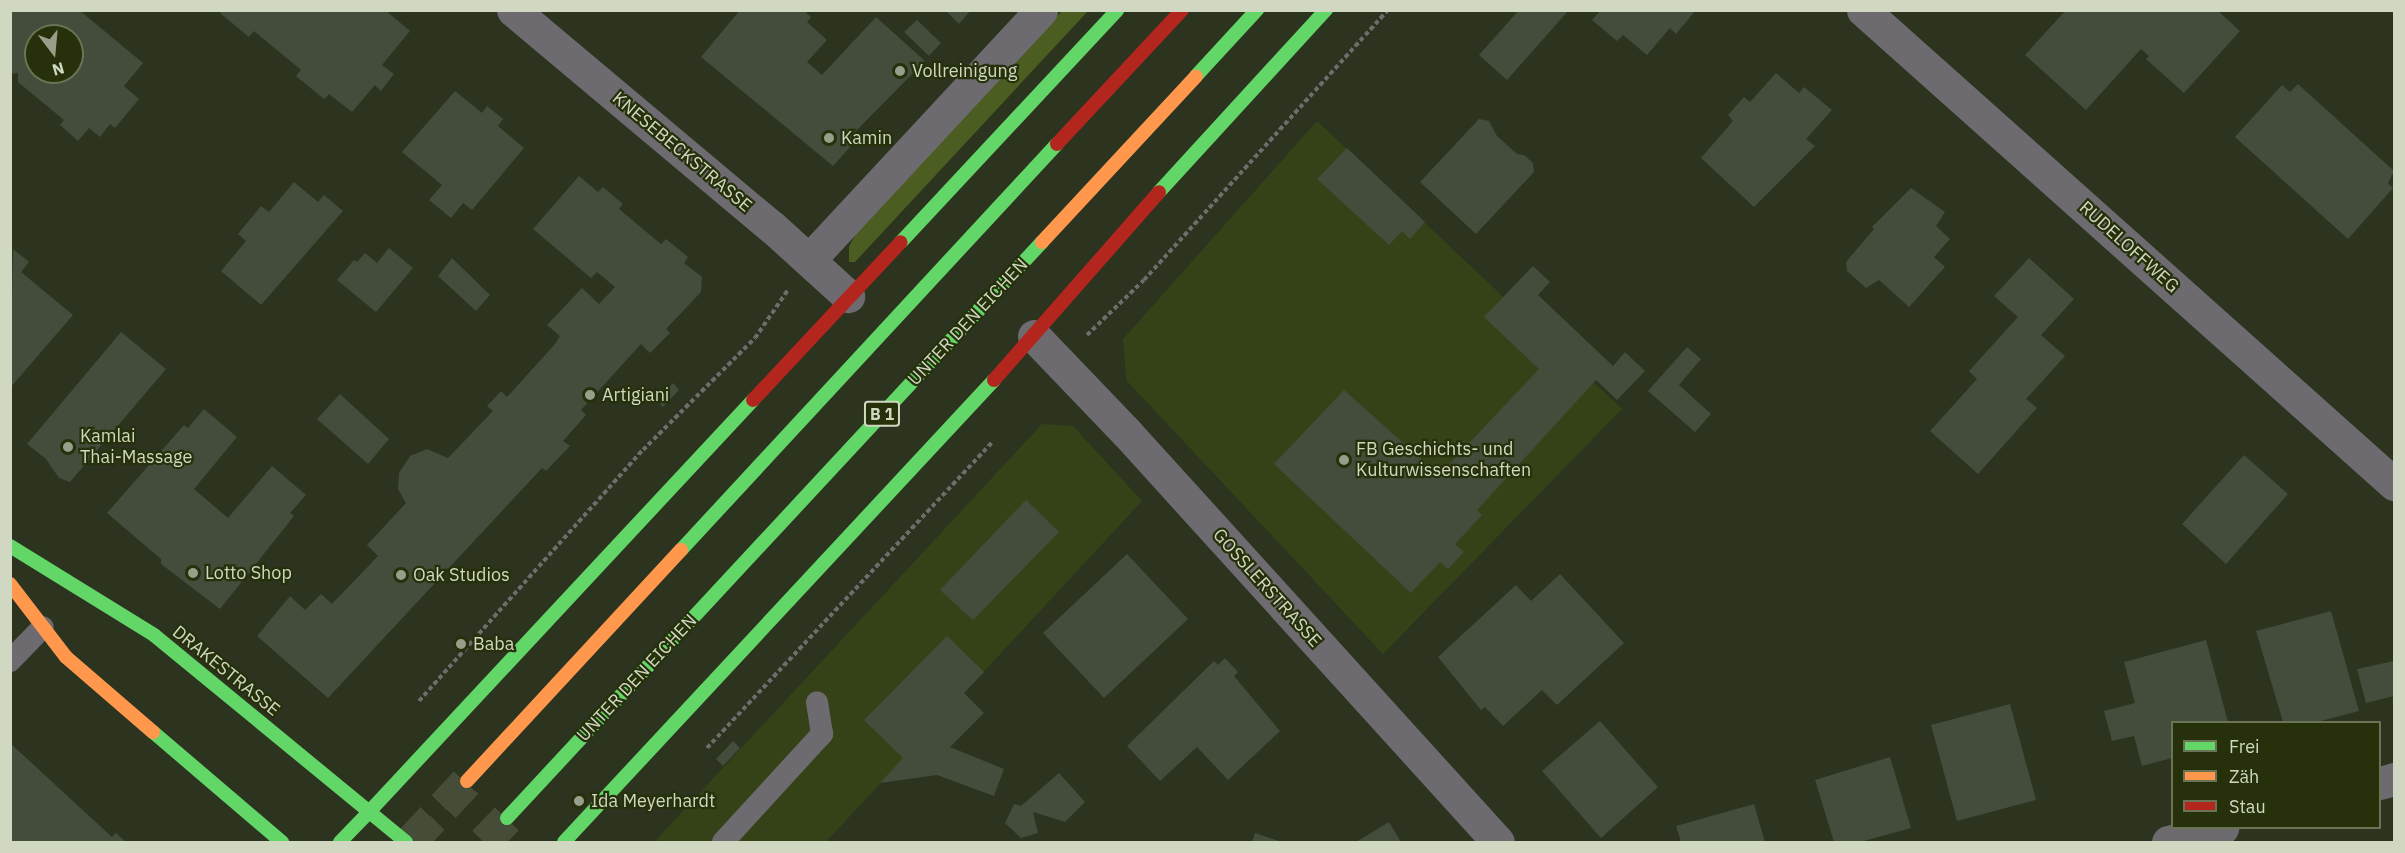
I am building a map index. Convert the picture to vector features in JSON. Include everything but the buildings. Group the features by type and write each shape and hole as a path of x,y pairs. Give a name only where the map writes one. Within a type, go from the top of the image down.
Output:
{"main road":[{"path":"340,843 1117,10"},
{"path":"467,781 1182,10"},
{"name":"UNTER DEN EICHEN","path":"507,818 1257,10"},
{"path":"564,843 1034,336 1074,285 1326,10"},
{"name":"DRAKESTRASSE","path":"10,546 74,582 154,635 406,843"},
{"path":"10,584 66,657 282,843"}],"street":[{"name":"KNESEBECKSTRASSE","path":"513,10 848,296"},
{"path":"808,260 1041,10"},
{"name":"RUDELOFFWEG","path":"1863,10 2394,484"},
{"name":"GOSSLERSTRASSE","path":"1034,336 1127,433 1498,843"},
{"path":"2168,843 2218,829"}],"lane":[{"path":"10,661 43,627"},
{"path":"723,843 822,734 817,702"}],"path":[{"path":"1105,316 1144,280 1388,10"},
{"path":"418,703 422,693 643,450 755,338 808,260"}],"shaded area":[{"path":"1062,11 1088,11 855,262 849,262 849,246 857,232"},
{"path":"1317,121 1622,409 1383,654 1126,380 1123,339"},
{"path":"1042,424 1073,426 1142,501 826,842 659,842 656,840"}],"tunnel":[{"path":"410,842 467,781"},
{"path":"484,842 507,818"}],"traffic: fast":[{"path":"901,242 1117,10"},
{"path":"1196,76 1257,10"},
{"path":"1159,192 1326,10"},
{"path":"681,550 1057,144"},
{"path":"507,818 1042,242"},
{"path":"564,842 994,380"},
{"path":"369,812 753,400"},
{"path":"10,546 154,635 406,842"},
{"path":"153,732 282,842"},
{"path":"340,842 369,812"}],"traffic: slow":[{"path":"1042,242 1196,76"},
{"path":"467,781 681,550"},
{"path":"10,584 66,657 153,732"}],"traffic: jam":[{"path":"1057,144 1182,10"},
{"path":"994,380 1159,192"},
{"path":"753,400 901,242"}],"place":[{"name":"Vollreinigung","path":"900,71"},
{"name":"Kamin","path":"829,138"},
{"name":"Artigiani","path":"590,395"},
{"name":"Kamlai Thai-Massage","path":"68,447"},
{"name":"FB Geschichts- und Kulturwissenschaften","path":"1344,460"},
{"name":"Lotto Shop","path":"193,573"},
{"name":"Oak Studios","path":"401,575"},
{"name":"Baba","path":"461,644"},
{"name":"Ida Meyerhardt","path":"579,801"}]}
